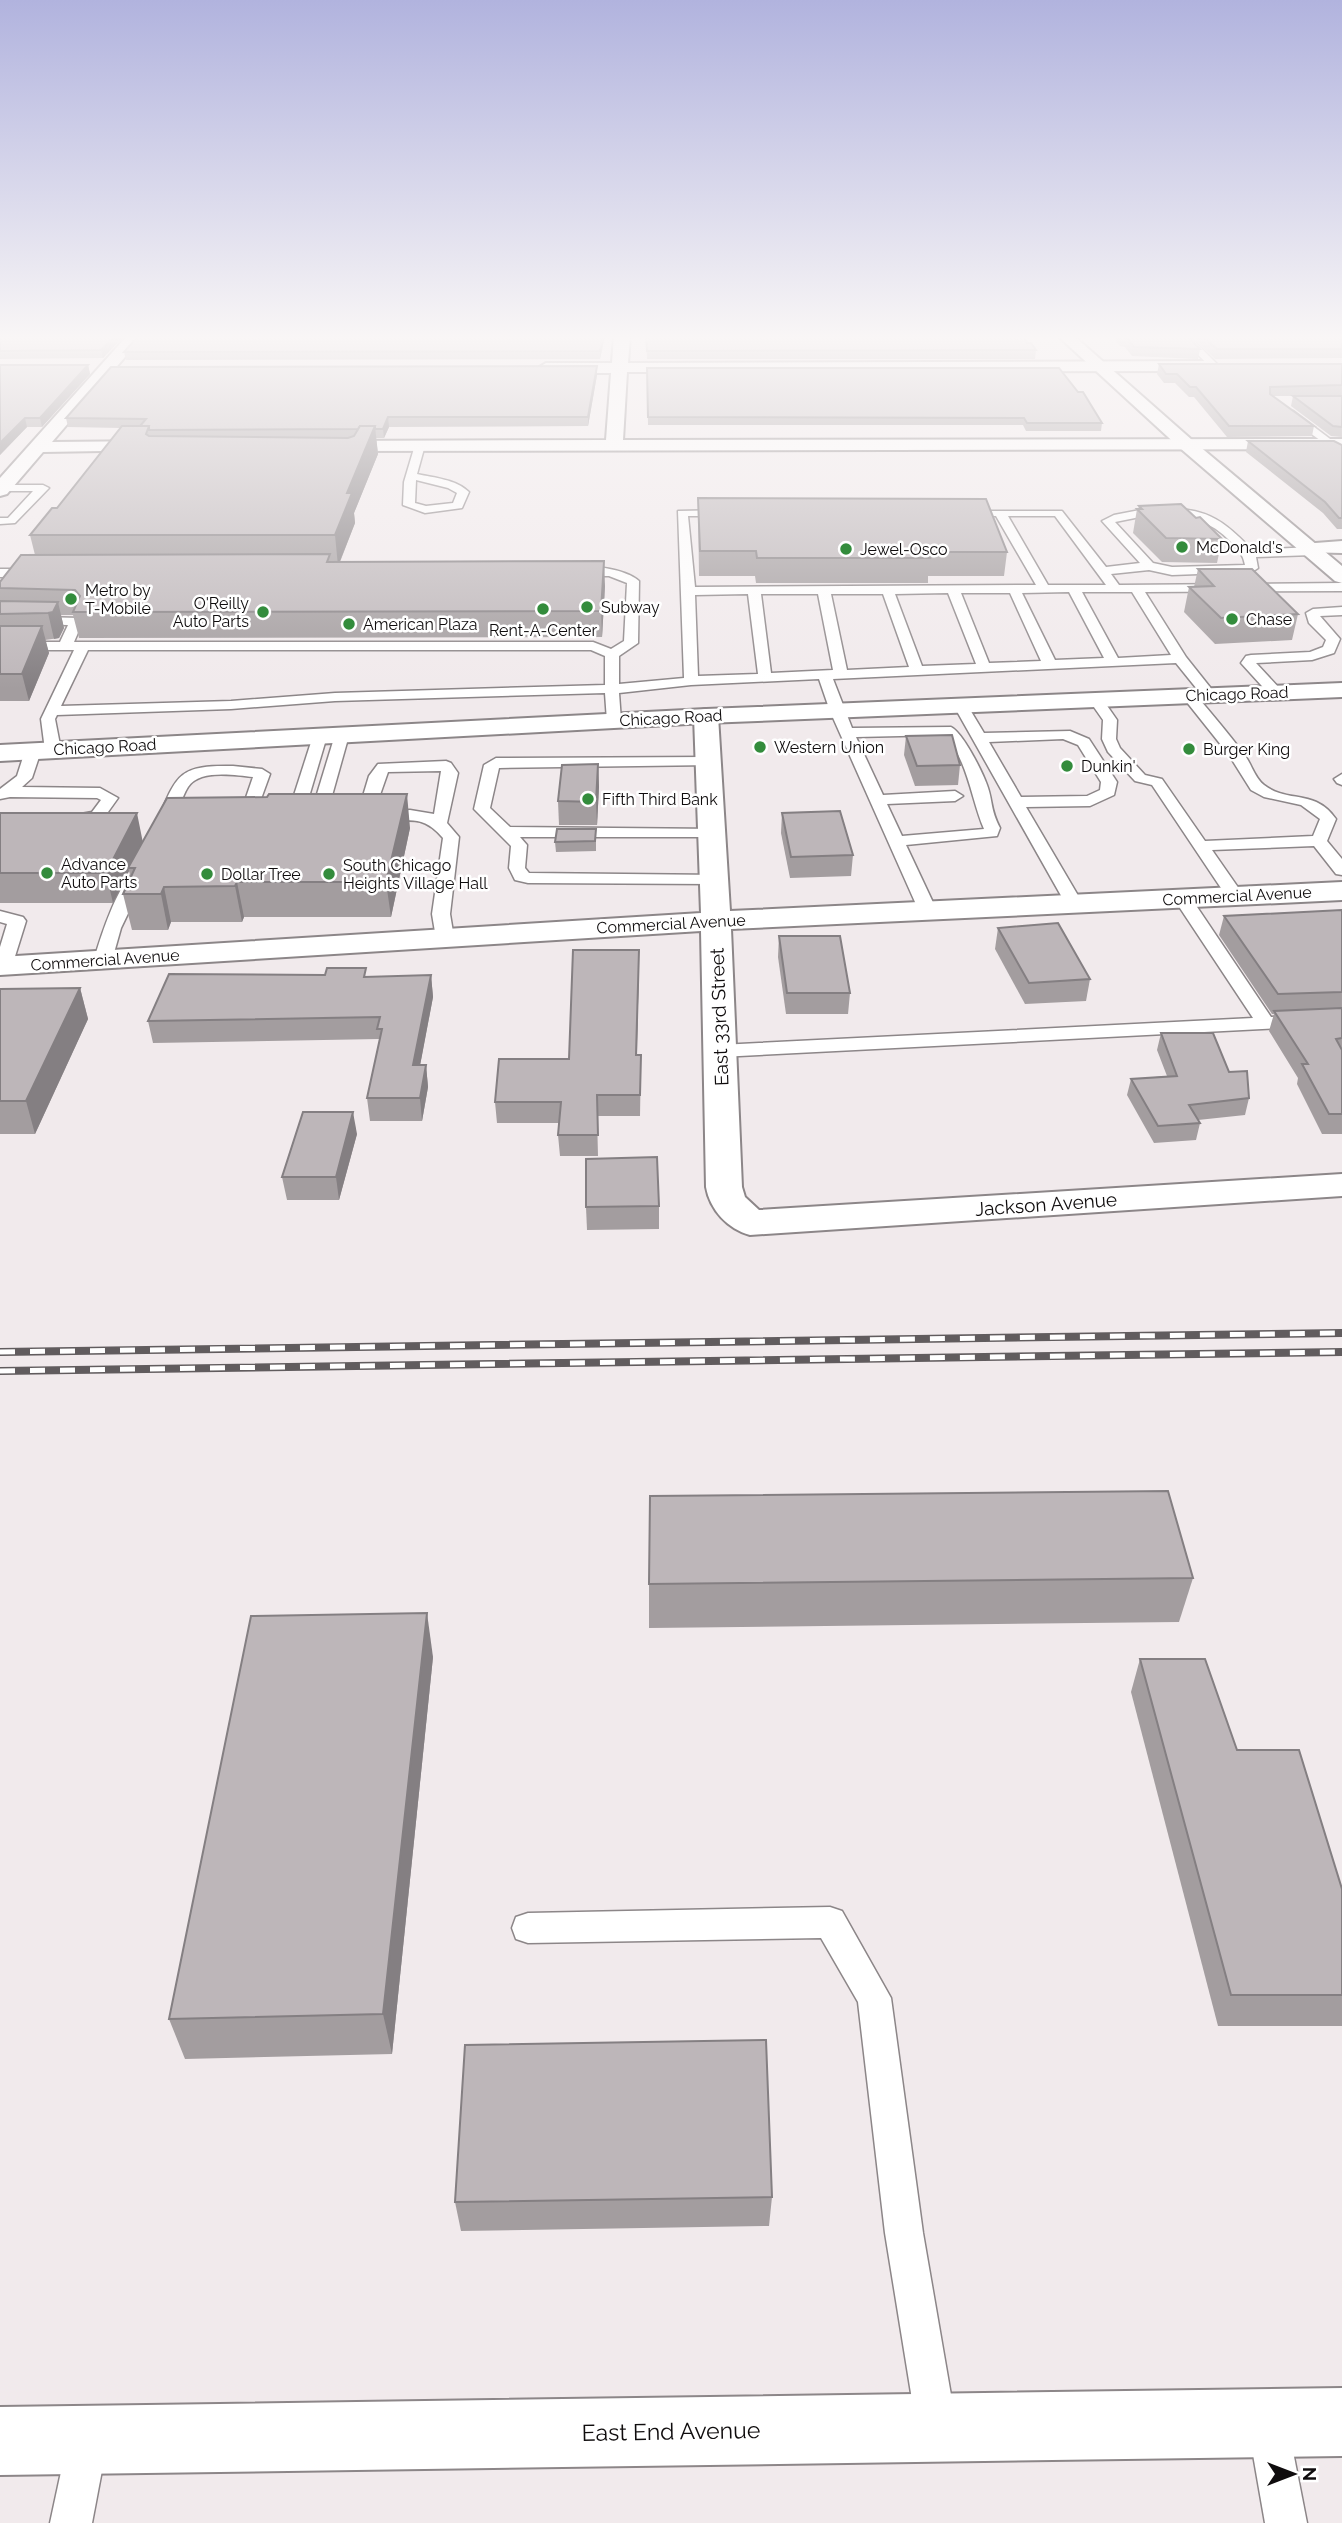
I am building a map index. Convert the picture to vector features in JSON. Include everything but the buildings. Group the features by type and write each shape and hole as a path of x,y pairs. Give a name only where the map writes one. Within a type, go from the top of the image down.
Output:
{"street":[{"path":"1,489 31,454"},
{"path":"1197,454 1342,577"},
{"path":"1311,550 1342,547"},
{"name":"Chicago Road","path":"0,753 706,716 842,722 961,706 1342,690"},
{"name":"East 33rd Street","path":"706,716 716,921 724,1187 727,1201 750,1223"},
{"name":"Commercial Avenue","path":"2,966 716,921 1342,891"},
{"name":"Jackson Avenue","path":"750,1223 1342,1185"},
{"name":"East End Avenue","path":"0,2441 1342,2422"}],"lane":[{"path":"411,475 452,485 463,492 458,506 425,510 409,505 407,489 411,475 417,454"},
{"path":"0,521 11,521 43,488 1,489"},
{"path":"691,681 689,591 682,513 737,513"},
{"path":"944,513 1058,513 1117,590"},
{"path":"1000,513 1045,590"},
{"path":"1102,571 1149,566 1172,571 1252,568 1249,554 1215,521 1183,513 1121,514 1108,521 1149,566"},
{"path":"1249,554 1311,550"},
{"path":"555,572 611,572 633,581 631,643 612,654"},
{"path":"0,573 56,573"},
{"path":"689,591 1342,587"},
{"path":"954,590 984,668"},
{"path":"1015,590 1049,665"},
{"path":"1074,590 1113,662"},
{"path":"1137,590 1244,766 1250,781 1264,791 1317,805 1324,811 1328,819 1319,841"},
{"path":"754,591 765,678"},
{"path":"824,591 841,675"},
{"path":"888,591 916,671"},
{"path":"1276,693 1248,663 1251,659 1312,656 1329,650 1334,639 1314,620 1313,613 1342,611"},
{"path":"0,620 76,621 65,646"},
{"path":"0,646 593,646 612,654"},
{"path":"3,794 24,778 43,750 48,719 83,646"},
{"path":"612,654 614,721"},
{"path":"52,711 231,705 335,697 612,689 691,681 1180,659"},
{"path":"825,675 842,722 928,911"},
{"path":"1096,700 1110,720 1109,739 1113,749 1140,778 1157,782 1235,896"},
{"path":"961,706 1074,904"},
{"path":"842,722 946,730 952,733 980,786 983,811 992,828 991,834 896,841"},
{"path":"978,737 1065,734 1084,742 1109,782 1108,792 1090,801 1014,802"},
{"path":"318,817 331,735"},
{"path":"283,818 331,735"},
{"path":"708,762 496,763 492,765 482,809 509,832 519,845 517,868 521,876 714,879"},
{"path":"353,816 383,767 446,766 450,773 440,822"},
{"path":"168,824 186,778 196,773 245,771 262,774 240,818 423,815 440,822 451,837 440,914 445,938"},
{"path":"3,794 100,793 110,799 97,816 50,821"},
{"path":"878,800 955,796"},
{"path":"509,832 712,832"},
{"path":"1200,846 1319,841"},
{"path":"1319,841 1342,870"},
{"path":"103,960 112,928 148,856"},
{"path":"1183,899 1266,1023"},
{"path":"0,916 17,921 2,966"},
{"path":"720,1051 1342,1019"},
{"path":"528,1928 830,1922 874,1998 904,2233 936,2428"},
{"path":"1267,2423 1286,2523"},
{"path":"71,2523 88,2439"}],"railway":[{"path":"0,1352 1342,1333"},
{"path":"0,1371 1342,1352"}],"place":[{"name":"McDonald's","path":"1182,547"},
{"name":"Jewel-Osco","path":"846,549"},
{"name":"Metro by T-Mobile","path":"71,599"},
{"name":"Subway","path":"587,607"},
{"name":"Rent-A-Center","path":"543,609"},
{"name":"O'Reilly Auto Parts","path":"263,612"},
{"name":"Chase","path":"1232,619"},
{"name":"American Plaza","path":"349,624"},
{"name":"Western Union","path":"760,747"},
{"name":"Burger King","path":"1189,749"},
{"name":"Dunkin'","path":"1067,766"},
{"name":"Fifth Third Bank","path":"588,799"},
{"name":"Advance Auto Parts","path":"47,873"},
{"name":"Dollar Tree","path":"207,874"},
{"name":"South Chicago Heights Village Hall","path":"329,874"}]}
